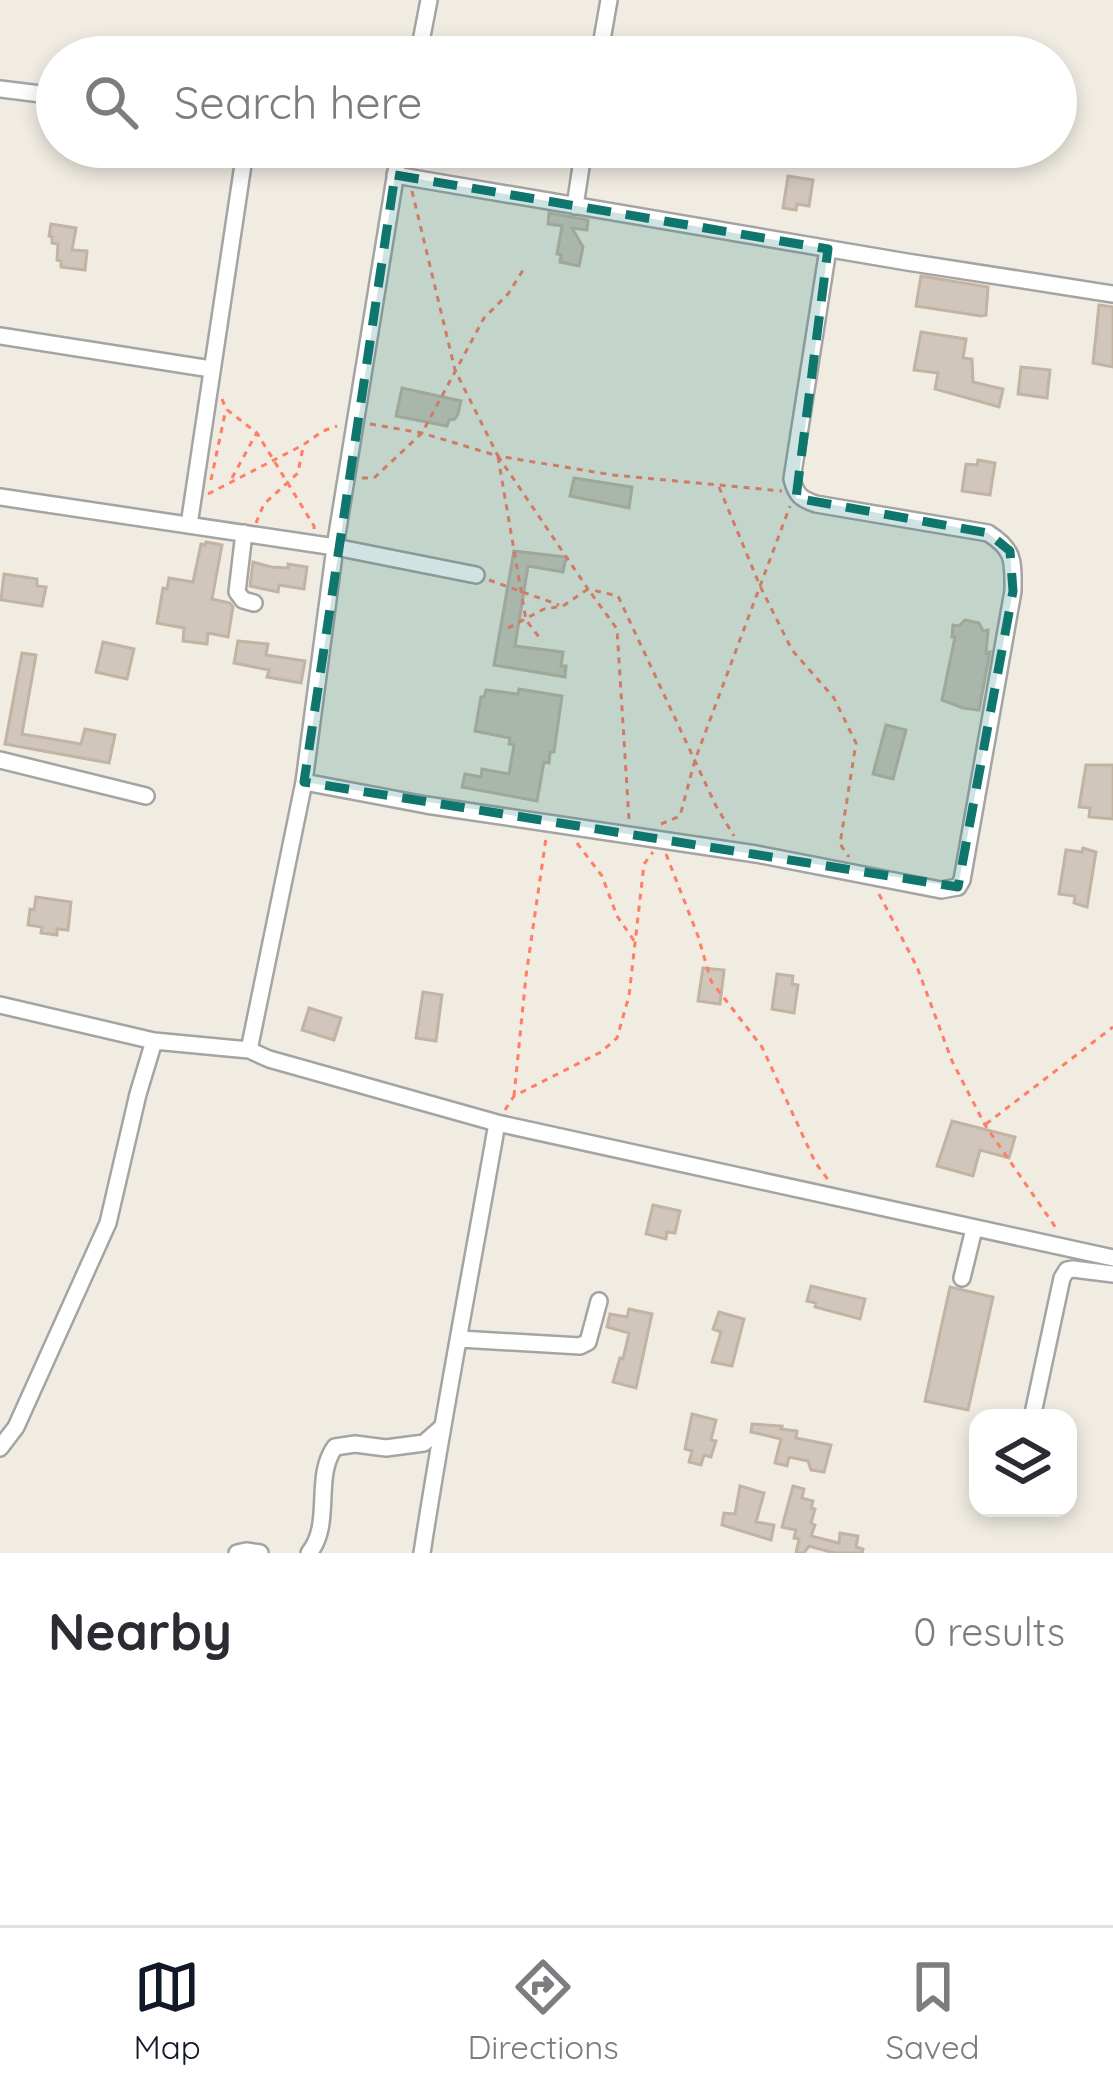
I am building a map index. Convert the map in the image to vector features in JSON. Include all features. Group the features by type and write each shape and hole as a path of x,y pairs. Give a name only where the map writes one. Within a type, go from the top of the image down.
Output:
{"street":[{"path":"422,36 428,0"},
{"path":"603,36 609,0"},
{"path":"0,89 36,93"},
{"path":"189,525 242,168"},
{"path":"249,1050 304,782 335,547 401,168"},
{"path":"575,206 581,168"},
{"path":"402,176 1113,294"},
{"path":"304,782 951,890 958,887 1013,591 1010,551 988,533 816,504 795,493 792,479 828,249"},
{"path":"0,336 211,369"},
{"path":"0,497 312,543 476,575"},
{"path":"248,534 237,592 254,603"},
{"path":"0,760 146,796"},
{"path":"0,1004 154,1041 249,1050 496,1123 1113,1258"},
{"path":"0,1448 16,1427 108,1223 154,1041"},
{"path":"422,1553 496,1123"},
{"path":"962,1278 974,1228"},
{"path":"1034,1409 1061,1277 1073,1269 1113,1274"},
{"path":"460,1339 585,1345 599,1301"},
{"path":"309,1553 320,1531 326,1458 334,1447 424,1443 441,1429"},
{"path":"237,1553 260,1553"}],"path":[{"path":"226,409 208,494 303,446 323,430 356,421 422,433 498,456 613,475 795,493 695,760 680,816 630,837 617,629 498,456 455,370 402,176"},
{"path":"346,478 374,478 422,433 484,318 508,294 525,267"},
{"path":"211,369 226,409 257,433 314,526 312,543"},
{"path":"232,480 257,433"},
{"path":"248,534 264,504 298,473 303,446"},
{"path":"498,456 526,620 539,638"},
{"path":"719,485 792,650 834,698 856,743 840,844 864,875 917,967 952,1061 985,1125 1066,1247"},
{"path":"476,575 563,606"},
{"path":"508,628 563,606 588,589 618,596 716,806 744,853"},
{"path":"556,826 602,875 617,916 636,943"},
{"path":"496,1123 514,1096 526,976 556,826"},
{"path":"514,1096 601,1052 617,1038 628,996 644,865 662,842"},
{"path":"662,842 711,981 762,1047 815,1162 842,1197"},
{"path":"985,1125 1113,1027"}],"highlighted area":[{"path":"395,175 828,249 796,498 988,533 1010,551 1013,591 958,887 304,782"}],"building":[{"path":"788,176 813,180 809,206 783,208"},
{"path":"549,213 588,220 587,230 572,228 583,247 579,266 560,262 562,226 548,224"},
{"path":"51,224 76,228 72,250 87,251 85,270 61,267 58,244 49,236"},
{"path":"921,276 988,287 986,315 916,306"},
{"path":"1099,305 1113,307 1113,367 1093,363"},
{"path":"921,332 966,339 963,358 972,359 973,382 1003,389 999,407 935,389 938,373 914,370"},
{"path":"1021,367 1050,370 1047,398 1018,394"},
{"path":"402,388 461,401 458,414 447,426 396,416"},
{"path":"978,460 995,463 990,495 962,491 966,464 977,465"},
{"path":"574,478 632,487 629,508 570,496"},
{"path":"201,544 222,545 212,599 233,607 228,637 208,633 207,644 183,641 184,628 157,623 169,578 193,582"},
{"path":"514,551 566,557 563,572 528,566 515,646 563,652 565,677 494,665"},
{"path":"253,562 307,567 304,589 279,585 278,592 250,586"},
{"path":"4,574 37,579 37,586 46,587 42,606 1,600"},
{"path":"965,620 988,630 986,653 990,652 979,710 942,700 955,637 953,625"},
{"path":"238,641 268,644 266,655 305,661 301,683 267,677 269,670 234,663"},
{"path":"103,642 134,649 127,679 96,672"},
{"path":"22,653 36,655 22,734 81,744 85,729 115,735 109,763 5,744"},
{"path":"519,689 562,696 554,752 550,752 549,763 544,762 537,801 462,787 465,774 481,777 482,769 509,774 514,745 509,744 510,738 475,731 486,690 518,694"},
{"path":"886,725 906,730 893,779 873,774"},
{"path":"1086,765 1113,765 1113,819 1089,817 1090,808 1079,807"},
{"path":"1083,848 1096,852 1087,907 1074,903 1075,896 1059,894 1066,850 1082,852"},
{"path":"36,897 71,902 68,930 57,929 57,935 41,933 42,927 28,925"},
{"path":"703,968 724,970 720,1004 698,1001"},
{"path":"777,974 793,976 792,984 798,985 794,1013 772,1009"},
{"path":"423,992 442,995 436,1041 416,1038"},
{"path":"309,1008 341,1018 334,1040 302,1030"},
{"path":"952,1121 1015,1137 1009,1158 980,1150 973,1176 937,1166"},
{"path":"653,1205 680,1211 675,1233 667,1232 666,1239 646,1234"},
{"path":"811,1286 865,1299 860,1319 815,1307 816,1303 807,1301"},
{"path":"950,1287 993,1297 968,1410 925,1401"},
{"path":"629,1309 652,1314 636,1388 613,1382 629,1333 607,1327 610,1314 627,1317"},
{"path":"719,1312 744,1319 732,1366 712,1362 721,1332 713,1329"},
{"path":"692,1414 716,1420 711,1457 704,1455 701,1465 689,1462 692,1451 685,1449"},
{"path":"752,1424 782,1426 797,1431 796,1438 831,1445 824,1472 811,1470 808,1461 789,1457 787,1466 775,1463 781,1439 751,1432"},
{"path":"740,1486 764,1493 756,1522 774,1525 771,1540 722,1525 724,1513 735,1514"},
{"path":"793,1486 804,1489 802,1498 813,1501 811,1536 839,1543 840,1533 858,1536 856,1547 862,1553 834,1553 809,1546 804,1553 796,1553 796,1530 782,1527"}]}
